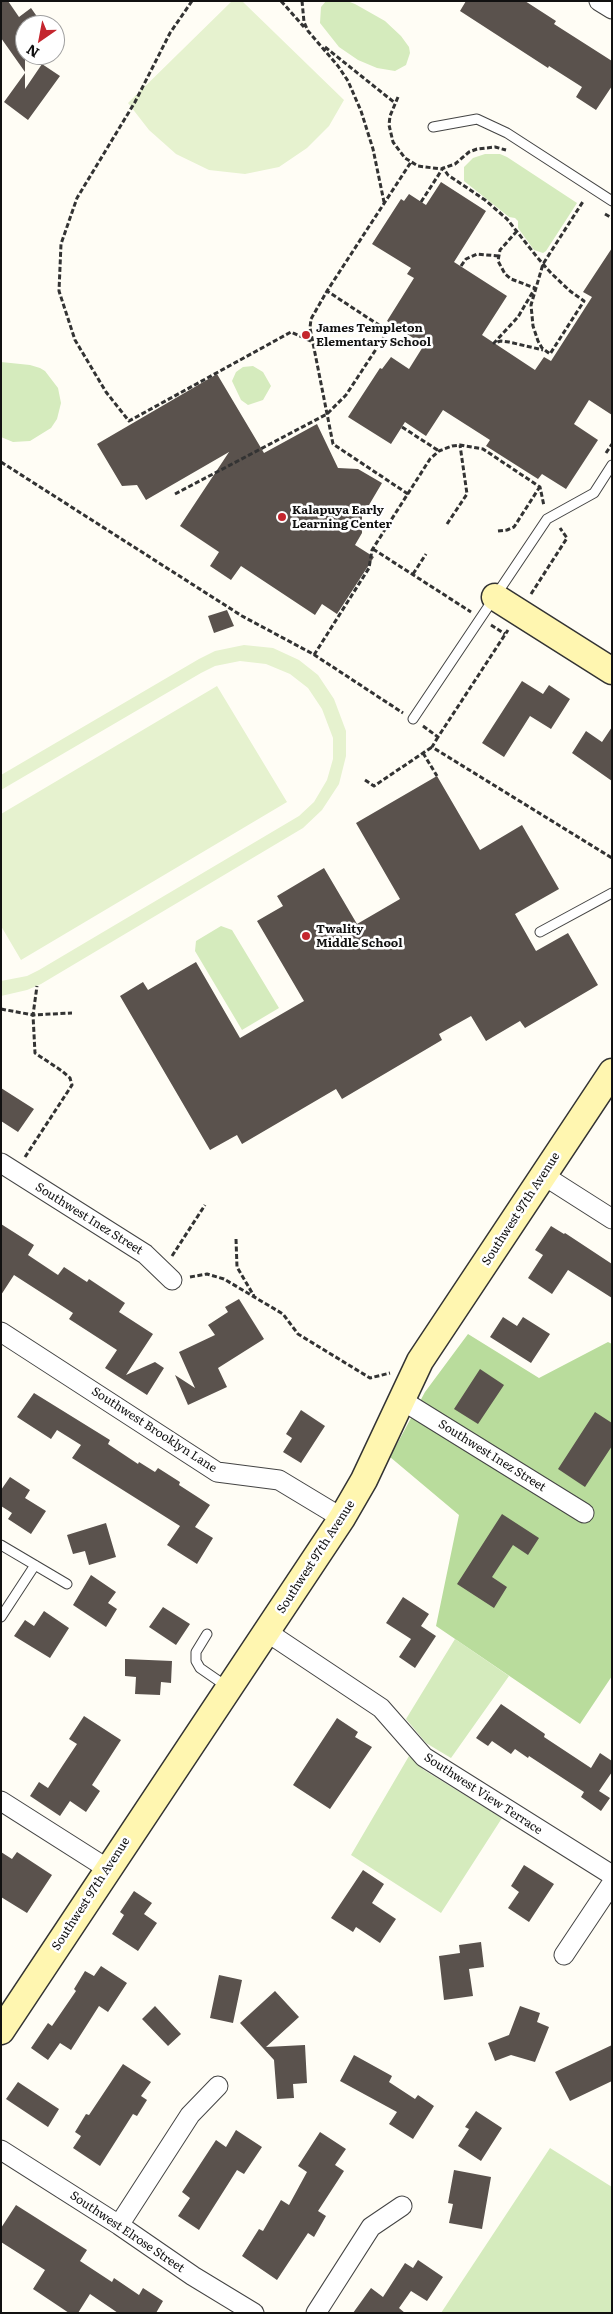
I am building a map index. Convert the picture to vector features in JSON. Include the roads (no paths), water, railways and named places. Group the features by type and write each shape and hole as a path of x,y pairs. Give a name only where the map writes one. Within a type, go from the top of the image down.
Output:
{"street":[{"path":"599,1 612,9"},
{"path":"495,597 528,607 612,671"},
{"name":"Southwest 97th Avenue","path":"1,2031 342,1518 364,1480 400,1400 427,1351 612,1072"},
{"name":"Southwest Inez Street","path":"8,1168 145,1254 172,1280"},
{"path":"543,1175 612,1220"},
{"name":"Southwest Brooklyn Lane","path":"1,1332 217,1472 279,1480 342,1518"},
{"name":"Southwest Inez Street","path":"400,1400 584,1513"},
{"name":"Southwest View Terrace","path":"267,1632 381,1708 424,1757 612,1875"},
{"path":"1,1800 108,1869"},
{"path":"564,1955 612,1883"},
{"path":"119,2225 190,2115 218,2086"},
{"name":"Southwest Elrose Street","path":"1,2150 119,2225 193,2276 254,2313"},
{"path":"316,2313 371,2227 402,2206"}],"lane":[{"path":"433,127 477,119 507,133 612,201"},
{"path":"413,719 547,519 594,493 612,465"},
{"path":"540,932 612,893"},
{"path":"1,1544 67,1584"},
{"path":"1,1618 35,1565"},
{"path":"207,1634 196,1652 196,1661 200,1668 229,1688"}],"place":[{"name":"James Templeton Elementary School","path":"306,335"},
{"name":"Kalapuya Early Learning Center","path":"282,517"},
{"name":"Twality Middle School","path":"306,936"}]}
